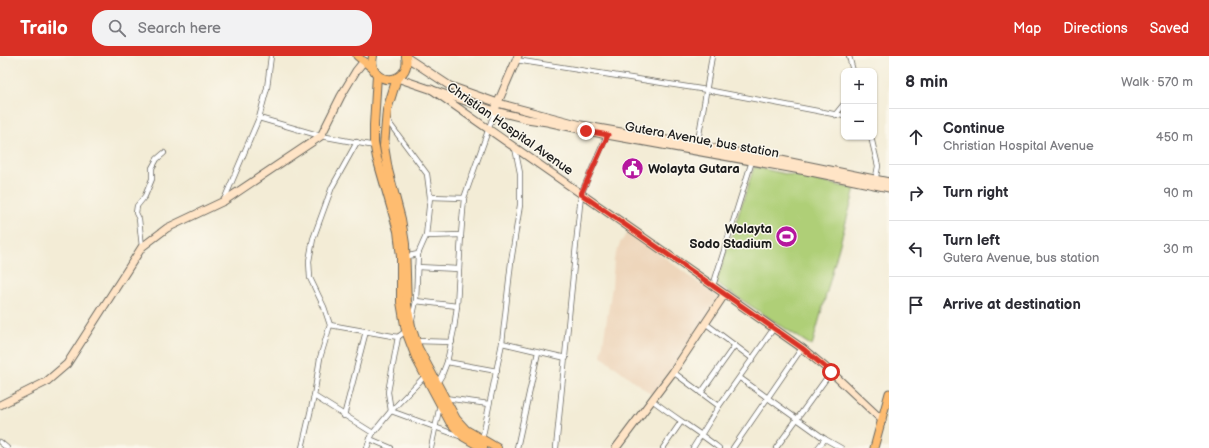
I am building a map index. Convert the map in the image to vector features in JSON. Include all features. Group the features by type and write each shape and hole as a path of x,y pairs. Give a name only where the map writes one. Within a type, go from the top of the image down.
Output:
{"highway":[{"path":"373,56 372,63 375,72 375,146 404,257"},
{"path":"375,72 385,79 397,78 406,68 406,56"},
{"path":"397,78 386,119 384,146 388,170 401,220 409,343 425,376 434,386"},
{"path":"408,329 415,341 450,422 464,437 481,444 497,448"},
{"path":"441,401 466,430 481,444"}],"main road":[{"path":"357,56 375,72"},
{"path":"406,56 450,86 498,103 608,133 696,148 781,160 874,182 889,182"},
{"path":"495,111 517,58"},
{"path":"0,405 46,382 67,364 142,247 167,228 224,201 321,136 341,96 364,61"},
{"name":"Gutera Avenue, bus station","path":"397,78 495,111 527,119 608,133"},
{"name":"Christian Hospital Avenue","path":"431,89 802,348 831,372 882,420"},
{"name":"Gutera Avenue, bus station","path":"696,148 752,161 874,182 889,188"},
{"path":"616,448 673,372 724,295"},
{"path":"874,448 889,393"}],"street":[{"path":"224,201 258,118 266,88 271,56"},
{"path":"696,148 712,56"},
{"path":"849,56 852,68"},
{"path":"517,58 707,90 841,116"},
{"path":"835,115 841,108"},
{"path":"434,386 447,362 452,342 457,306 464,198 495,111"},
{"path":"258,118 321,136 375,146"},
{"path":"386,119 427,174 430,197 426,236 418,254 416,301 408,329 398,337 388,392 391,412"},
{"path":"556,448 581,194 608,133"},
{"path":"872,140 878,166 874,182"},
{"path":"302,448 314,396 320,358 330,325 324,307 310,278 309,260 313,239 332,187 357,142"},
{"path":"481,444 502,343 511,262 520,205 520,172 515,148"},
{"path":"142,247 139,219 136,213 137,206 145,196 152,180 152,168 157,159 164,153"},
{"path":"713,286 752,161"},
{"path":"430,197 464,198"},
{"path":"426,236 461,235"},
{"path":"404,257 418,254"},
{"path":"417,267 459,269"},
{"path":"416,301 457,306"},
{"path":"705,323 753,359"},
{"path":"330,325 398,337"},
{"path":"693,448 719,406 774,328"},
{"path":"344,416 366,332"},
{"path":"415,341 452,342"},
{"path":"502,343 566,358"},
{"path":"701,392 735,345"},
{"path":"733,448 802,348"},
{"path":"517,448 538,352"},
{"path":"447,362 497,371"},
{"path":"673,372 719,406"},
{"path":"776,448 831,372"},
{"path":"367,448 373,433 425,376"},
{"path":"740,378 797,420 841,448"},
{"path":"314,396 373,433"},
{"path":"652,400 719,448"},
{"path":"430,448 441,401 489,404"},
{"path":"391,412 464,437"},
{"path":"663,448 681,422"},
{"path":"370,439 391,448"},
{"path":"818,448 825,439"},
{"path":"0,442 8,448"}],"shaded area":[{"path":"629,231 719,298 676,364 652,395 601,356 612,287 614,259 620,243"}],"green space":[{"name":"Wolayta Sodo Stadium","path":"754,167 855,189 812,346 716,283"}],"place":[{"name":"Wolayta Gutara","path":"633,169"},
{"name":"Wolayta Sodo Stadium","path":"787,236"}],"route":[{"path":"586,131 608,135 581,194 724,295 774,328 802,348 831,372"}]}
